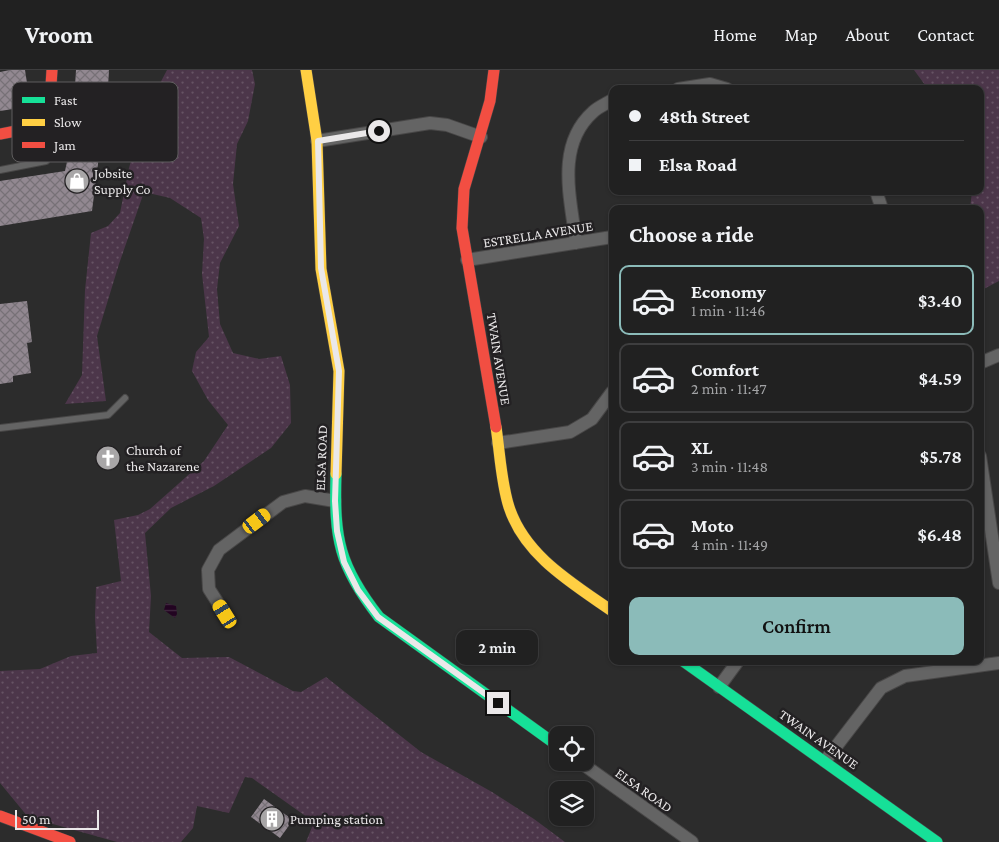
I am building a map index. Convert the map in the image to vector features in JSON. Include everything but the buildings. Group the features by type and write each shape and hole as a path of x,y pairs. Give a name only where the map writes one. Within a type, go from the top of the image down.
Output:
{"main road":[{"name":"ELSA ROAD","path":"306,70 318,141 321,268 339,371 335,501 337,531 344,562 358,590 378,617 549,740"},
{"name":"TWAIN AVENUE","path":"494,70 494,85 481,137 464,190 462,228 509,506 515,524 535,553 548,566 609,609"},
{"name":"TWAIN AVENUE","path":"689,665 935,841"},
{"path":"0,816 70,842"}],"street":[{"path":"576,243 567,171 569,152 573,138 593,112 609,102"},
{"path":"318,141 430,123 447,125 481,137"},
{"name":"ESTRELLA AVENUE","path":"467,260 609,238"},
{"path":"984,361 999,355"},
{"path":"498,443 570,432 592,419 609,396"},
{"path":"225,614 209,589 208,570 219,550 283,502 305,496 335,501"},
{"path":"984,506 999,583"},
{"path":"825,761 881,688 905,676 999,663"},
{"path":"719,687 735,665"},
{"name":"ELSA ROAD","path":"593,771 692,842"}],"lane":[{"path":"0,170 43,162"},
{"path":"0,428 108,415 124,398"}],"shaded area":[{"path":"167,70 252,70 255,84 248,121 237,144 233,184 239,226 220,263 217,289 220,324 233,353 259,359 281,356 290,385 291,423 271,448 214,486 171,508 145,533 151,596 149,632 182,658 229,657 293,691 301,692 326,677 421,752 492,792 565,842 306,842 314,822 252,778 245,777 229,813 197,806 193,828 181,842 117,842 28,817 0,783 0,671 40,669 71,656 97,653 96,587 121,581 114,520 138,515 150,509 204,461 228,425 208,400 192,371 196,352 209,337 202,274 204,239 201,218 170,198 144,192 97,336 106,401 65,404 82,375 85,290 91,233 108,226 120,213 131,162 178,162 178,82 161,82"},
{"path":"914,70 999,70 999,281 984,289 984,205 970,205 972,195 984,195 984,85 925,85"},
{"path":"166,603 176,606 177,614 175,618 164,610"}],"traffic: fast":[{"path":"336,474 336,517 342,551 355,582 379,617 549,740"},
{"path":"689,665 937,842"}],"traffic: slow":[{"path":"306,70 317,141 321,269 339,371 336,474"},
{"path":"496,427 504,488 516,524 526,540 552,567 609,609"}],"traffic: jam":[{"path":"51,82 52,70"},
{"path":"494,70 490,101 464,189 462,228 496,427"},
{"path":"0,134 12,132"},
{"path":"0,816 70,842"}],"place":[{"name":"Jobsite Supply Co","path":"77,181"},
{"name":"Church of the Nazarene","path":"108,458"},
{"name":"Pumping station","path":"272,819"}],"route":[{"path":"379,131 318,141 321,268 339,371 335,501 337,531 344,562 358,590 378,617 498,703"}]}
